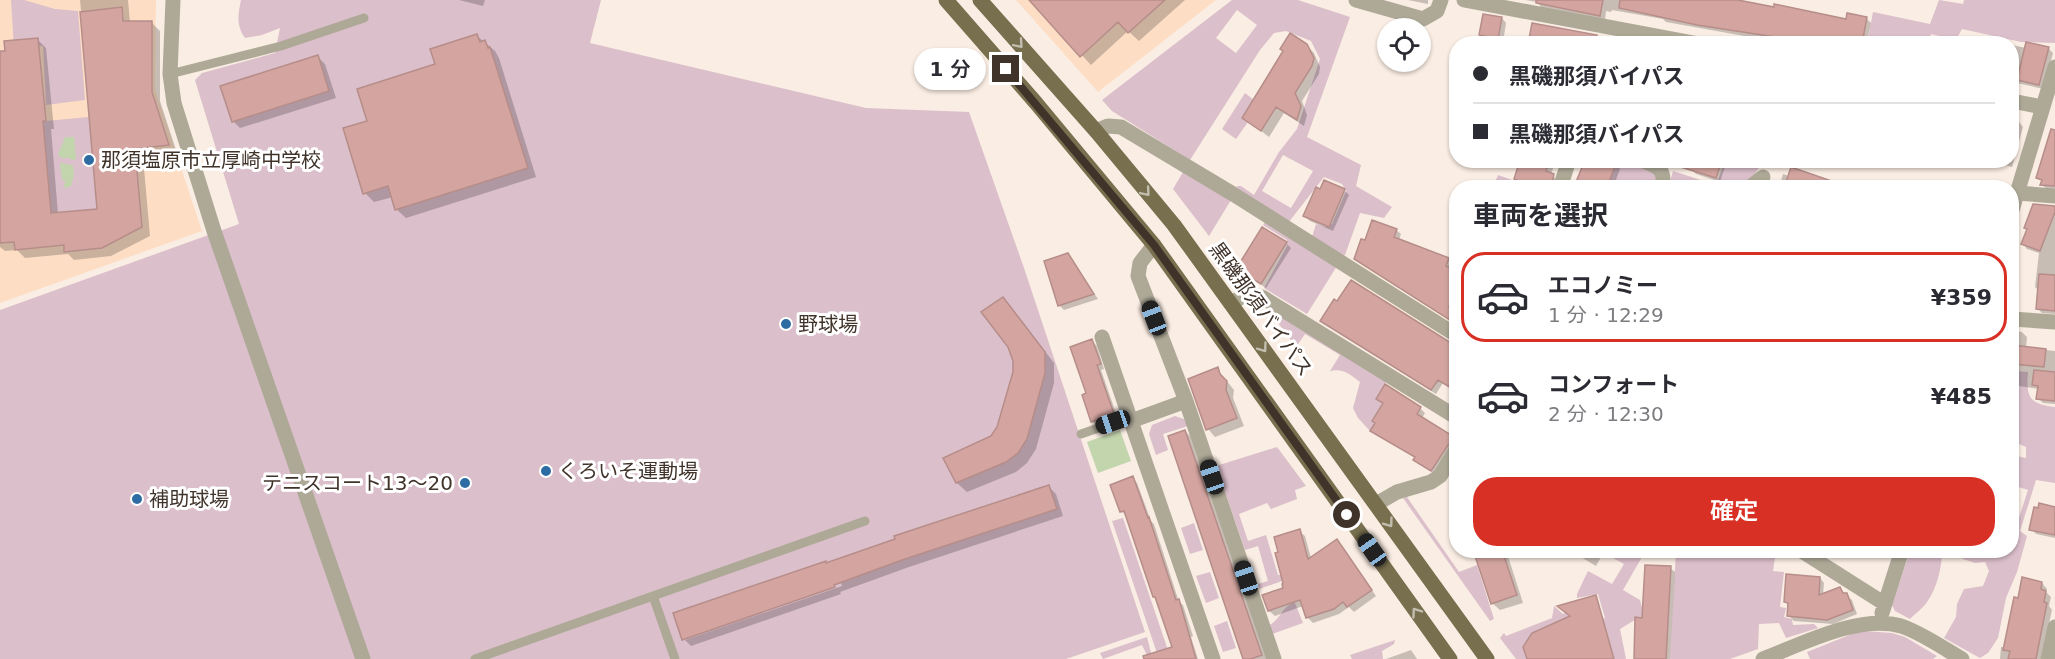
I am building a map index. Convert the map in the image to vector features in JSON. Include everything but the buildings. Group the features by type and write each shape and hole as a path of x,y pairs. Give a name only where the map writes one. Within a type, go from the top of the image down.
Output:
{"main road":[{"path":"946,0 1036,103 1154,245 1450,659"},
{"name":"黒磯那須バイパス","path":"980,0 1096,131 1174,225 1488,659"}],"street":[{"path":"173,0 170,74 174,103 214,231 363,659"},
{"path":"1356,0 1423,19 1437,11 1441,0"},
{"path":"1464,0 1656,36"},
{"path":"2019,186 2055,67"},
{"path":"2019,102 2042,107"},
{"path":"1096,131 1108,126 1121,127 1233,194 1449,331"},
{"path":"1759,180 1763,177"},
{"path":"2019,193 2055,196"},
{"path":"1154,245 1140,263 1138,276 1186,401 1274,659"},
{"path":"1231,303 1247,294 1262,297 1449,413"},
{"path":"2019,319 2055,322"},
{"path":"1102,337 1213,659"},
{"path":"1130,419 1186,401"},
{"path":"1376,504 1397,492 1440,477 1449,462"},
{"path":"1813,558 1885,604"},
{"path":"1879,623 1899,558"},
{"path":"1763,659 1851,626 1879,623 1901,626 1953,657"},
{"path":"2048,659 2055,627"}],"lane":[{"path":"170,74 281,46 364,18"},
{"path":"1081,434 1130,419"},
{"path":"475,659 865,521"},
{"path":"653,596 675,659"}],"shaded area":[{"name":"那須塩原市立厚崎中学校","path":"0,0 156,0 155,89 202,231 0,303"},
{"path":"11,0 24,0 55,9 78,11 85,100 46,105 43,46 14,48"},
{"name":"くろいそ運動場","path":"241,0 601,0 590,43 866,108 969,112 1024,268 1145,632 1066,659 0,659 0,310 239,224 195,80 202,73 275,53 280,28 245,38 240,29 239,20"},
{"path":"1016,0 1216,0 1098,92"},
{"path":"1232,0 1298,0 1350,17 1307,137 1361,165 1356,186 1392,207 1384,218 1360,213 1345,255 1342,256 1312,237 1316,224 1325,227 1332,224 1346,191 1342,184 1324,177 1288,223 1238,192 1237,186 1241,186 1254,195 1279,152 1297,129 1320,59 1311,41 1286,31 1274,33 1260,50 1190,160 1112,111 1102,100","holes":["1237,10 1257,25 1236,53 1216,38","1283,155 1313,171 1291,208 1262,191"]},
{"path":"1939,0 1963,4 1964,0 2055,0 2055,43 2021,42 2019,36 1994,36 1962,29 1958,36 1931,34 1931,36 1868,36 1873,12 1930,24"},
{"path":"1245,93 1254,100 1248,122 1236,139 1222,129"},
{"path":"89,117 97,209 32,214 49,187 45,141 24,123"},
{"path":"65,137 74,137 76,159 72,160 67,157 64,159 58,155"},
{"path":"60,163 73,165 74,175 71,186 65,188 63,186 66,182 62,179"},
{"path":"1614,168 1650,168 1656,180 1610,180"},
{"path":"1722,168 1759,168 1750,180 1718,180"},
{"path":"1673,171 1701,180 1670,180"},
{"path":"1183,172 1231,200 1209,236 1173,189"},
{"path":"1498,175 1512,180 1496,180"},
{"path":"1265,222 1337,266 1307,314 1264,288 1287,246 1287,240 1263,225"},
{"path":"1267,308 1387,380 1376,398 1382,403 1372,420 1375,423 1370,431 1358,418 1353,408 1360,382 1343,371 1330,371 1340,355 1305,334 1296,347"},
{"path":"2019,371 2028,372 2028,388 2031,398 2040,404 2055,407 2055,483 2036,480 2020,531 2027,536 2017,572 2006,598 1998,638 1988,653 1980,658 1944,638 1956,617 1957,604 1964,589 1983,586 1989,571 1985,562 1975,563 1962,558 2019,558 2019,518 2028,490 2019,487 2019,456 2026,458 2026,447 2019,444"},
{"path":"1175,416 1184,419 1188,426 1163,434 1168,450 1156,455 1149,434 1152,425"},
{"path":"1120,430 1131,461 1098,473 1087,442"},
{"path":"1277,447 1306,486 1295,490 1297,499 1271,509 1267,503 1239,514 1248,541 1266,535 1278,575 1308,572 1259,589 1258,584 1268,581 1258,546 1245,550 1216,466"},
{"path":"1407,497 1459,572 1477,565 1494,619 1490,621 1403,498"},
{"path":"1123,518 1171,659 1159,659 1112,521"},
{"path":"1194,523 1203,550 1190,554 1181,528"},
{"path":"1613,558 1641,558 1623,590 1640,600 1642,608 1650,610 1651,616 1638,618 1620,629 1626,659 1613,659 1547,626 1532,633 1523,647 1527,659 1516,659 1500,638 1504,633 1506,636 1552,618 1554,606 1563,614 1569,610 1575,627 1605,618 1598,594 1577,598 1577,594 1588,571 1612,584 1624,564"},
{"path":"1676,558 1775,558 1773,571 1784,572 1780,607 1786,608 1784,617 1792,619 1793,625 1814,624 1818,628 1786,638 1779,623 1759,624 1758,649 1730,659 1670,659"},
{"path":"1908,558 1941,558 1940,570 1931,596 1910,619 1895,611 1892,605"},
{"path":"1210,572 1219,598 1206,603 1196,576"},
{"path":"1292,603 1295,603 1303,623 1272,634 1270,625"},
{"path":"1227,621 1236,648 1223,652 1214,626"},
{"path":"1864,631 1892,633 1905,637 1937,656 1933,659 1810,659 1807,652"},
{"path":"1147,637 1152,657 1148,657 1142,645 1103,659 1100,653"},
{"path":"1395,640 1394,644 1382,651 1383,659 1352,659 1350,655"}],"place":[{"name":"那須塩原市立厚崎中学校","path":"89,160"},
{"name":"野球場","path":"786,324"},
{"name":"くろいそ運動場","path":"546,471"},
{"name":"テニスコート13～20","path":"465,483"},
{"name":"補助球場","path":"137,499"}],"route":[{"path":"1006,69 1154,245 1347,515"}]}
